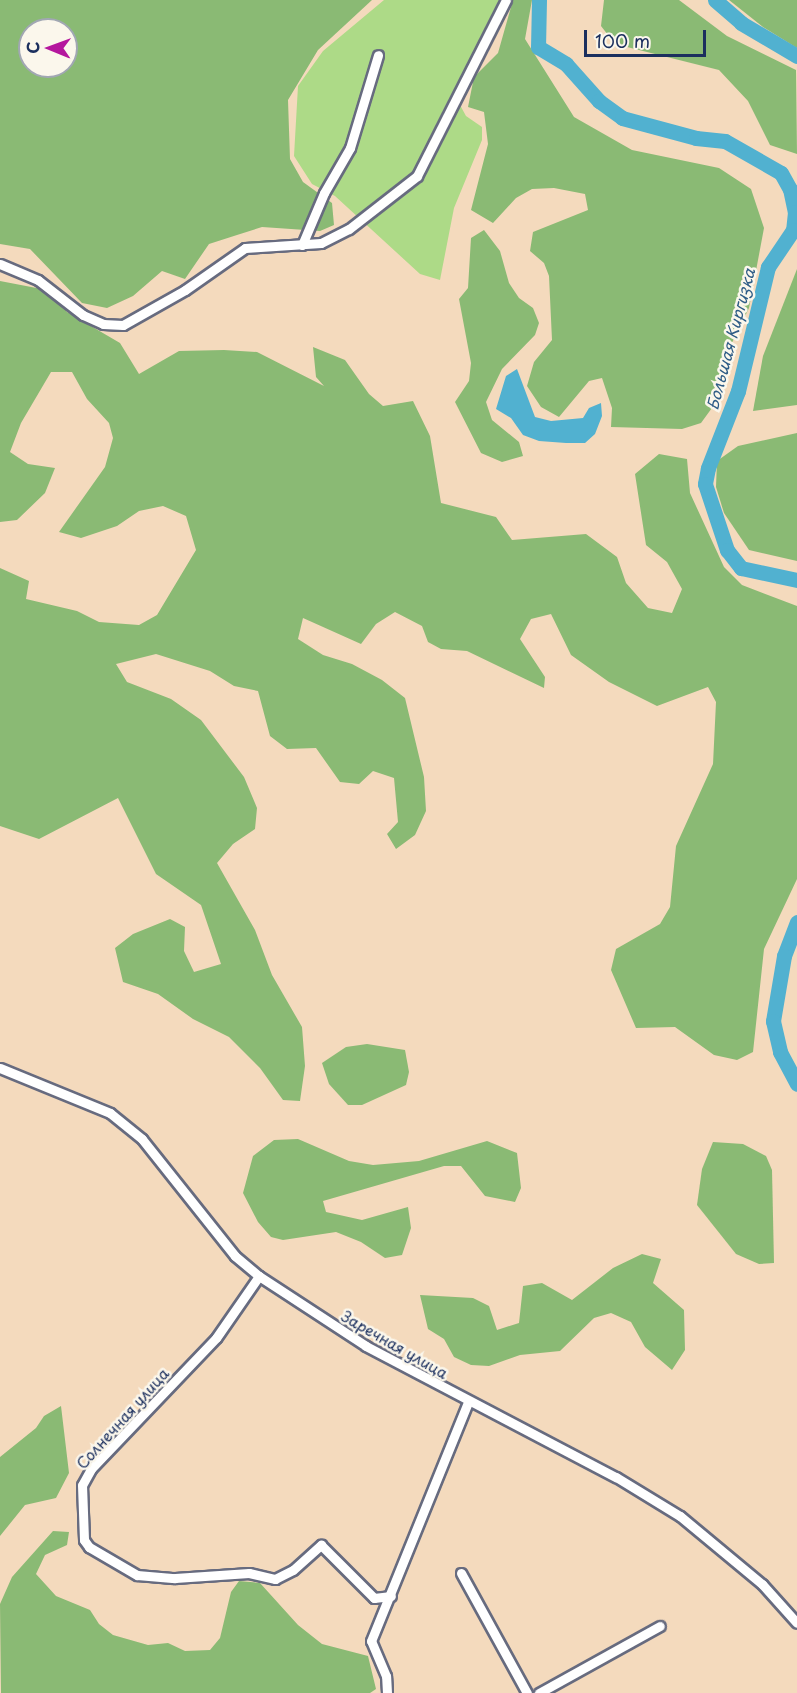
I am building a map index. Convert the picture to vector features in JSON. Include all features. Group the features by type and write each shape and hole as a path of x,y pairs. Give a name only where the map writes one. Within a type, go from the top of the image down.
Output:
{"street":[{"path":"0,264 38,280 83,315 103,324 123,325 185,290 246,248 321,243 349,229 417,176 506,0"},
{"path":"302,245 324,193 351,148 378,55"},
{"name":"Заречная улица","path":"0,1068 118,1120 142,1139 236,1256 259,1276 366,1346 468,1402 616,1477 680,1515 762,1584 797,1623"},
{"name":"Солнечная улица","path":"259,1276 216,1338 91,1468 82,1485 84,1540 89,1547 137,1575 175,1578 249,1573 275,1579 293,1570 321,1545 374,1598 391,1596"},
{"path":"387,1693 386,1676 371,1641 468,1402"},
{"path":"461,1573 526,1693"},
{"path":"539,1693 660,1626"}],"green space":[{"path":"0,0 372,0 318,50 288,100 290,159 303,182 332,203 334,225 320,231 262,227 209,244 185,279 162,271 133,296 107,308 82,303 30,249 0,244"},
{"path":"384,0 509,0 460,105 466,116 482,127 482,140 454,208 440,280 420,274 335,196 312,184 294,156 298,86 323,51"},
{"path":"513,0 532,0 525,39 574,117 632,150 719,168 751,189 764,228 749,308 725,357 717,401 701,423 682,429 611,427 612,408 602,378 589,381 559,417 541,407 527,386 534,362 552,340 549,276 544,263 530,251 533,232 588,210 585,194 554,188 532,189 516,198 493,223 471,210 488,144 484,112 468,107 474,77 498,53"},
{"path":"604,0 679,0 727,36 796,70 797,154 770,145 748,101 719,70 615,44 601,26"},
{"path":"729,0 797,0 797,48 763,27"},
{"path":"484,230 500,251 509,283 519,298 533,308 539,323 535,335 502,369 486,402 492,420 519,442 523,456 502,462 481,453 455,402 469,381 471,363 459,299 468,288 471,238"},
{"path":"797,269 797,405 753,411 763,356"},
{"path":"0,281 52,291 67,312 120,343 139,374 179,351 257,352 324,386 316,377 313,347 345,360 369,394 383,406 413,401 430,436 441,503 496,517 512,540 586,534 617,557 626,583 648,608 672,613 682,589 667,562 646,545 635,474 659,454 687,459 690,493 724,567 742,585 797,606 797,879 764,949 753,1052 737,1060 714,1055 675,1027 636,1028 611,970 616,949 660,924 670,907 676,846 713,764 716,702 708,687 657,706 609,682 571,655 551,614 531,619 520,639 545,677 544,688 467,651 441,649 428,642 422,626 395,612 376,624 361,644 303,618 298,639 323,655 352,664 382,680 405,698 424,777 426,811 415,835 396,849 387,834 398,822 394,778 373,771 359,784 340,782 316,748 287,749 270,736 258,691 234,686 210,671 156,654 116,664 127,682 171,699 201,720 244,777 257,808 255,829 233,844 217,863 255,930 272,975 302,1027 305,1066 300,1101 283,1100 260,1068 229,1037 193,1019 158,994 123,982 115,948 133,934 170,919 185,927 184,951 194,972 221,964 201,905 156,874 118,798 39,839 0,826 0,568 29,581 26,599 77,611 99,622 139,625 157,615 196,550 186,516 163,506 139,511 117,526 81,538 59,532 105,467 113,438 109,423 87,399 72,372 51,372 21,423 10,452 28,464 55,468 45,493 17,520 0,522"},
{"path":"797,433 797,561 749,550 724,513 716,487 717,461 738,446"},
{"path":"367,1044 405,1050 409,1072 406,1085 362,1105 348,1105 329,1084 322,1063 346,1047"},
{"path":"298,1139 349,1161 373,1165 419,1161 487,1141 517,1153 521,1188 515,1202 485,1196 461,1166 444,1166 323,1201 326,1212 362,1220 408,1207 411,1228 402,1255 385,1258 361,1242 336,1232 283,1240 271,1237 258,1222 243,1193 253,1156 274,1140"},
{"path":"713,1142 743,1144 766,1156 772,1170 774,1263 759,1264 736,1254 697,1205 702,1169"},
{"path":"642,1254 661,1259 653,1283 684,1310 685,1350 672,1370 645,1347 631,1322 611,1313 594,1318 560,1351 520,1355 489,1366 471,1365 454,1357 444,1339 428,1329 420,1295 473,1298 489,1306 497,1330 519,1323 523,1286 542,1283 572,1300 613,1268"},
{"path":"61,1406 69,1473 56,1498 25,1505 0,1536 0,1457 36,1428 44,1416"},
{"path":"53,1531 69,1532 67,1545 45,1555 36,1574 56,1596 90,1610 99,1624 113,1635 148,1645 168,1643 185,1651 210,1650 220,1638 231,1592 239,1581 260,1583 298,1625 322,1644 368,1656 376,1689 370,1693 1,1693 0,1604 12,1577"}],"water":[{"path":"517,369 535,417 551,421 583,418 589,408 601,403 602,416 595,434 585,443 539,441 523,435 511,418 496,409 506,376"}],"waterway":[{"name":"Большая Киргизка","path":"539,0 538,47 566,64 599,101 622,118 696,138 725,141 781,173 790,189 795,212 793,230 768,267 738,391 708,468 705,484 727,550 741,568 797,580"},
{"name":"Большая Киргизка","path":"715,0 741,23 797,56"},
{"name":"Большая Киргизка","path":"797,922 784,956 773,1021 780,1052 797,1084"}]}
